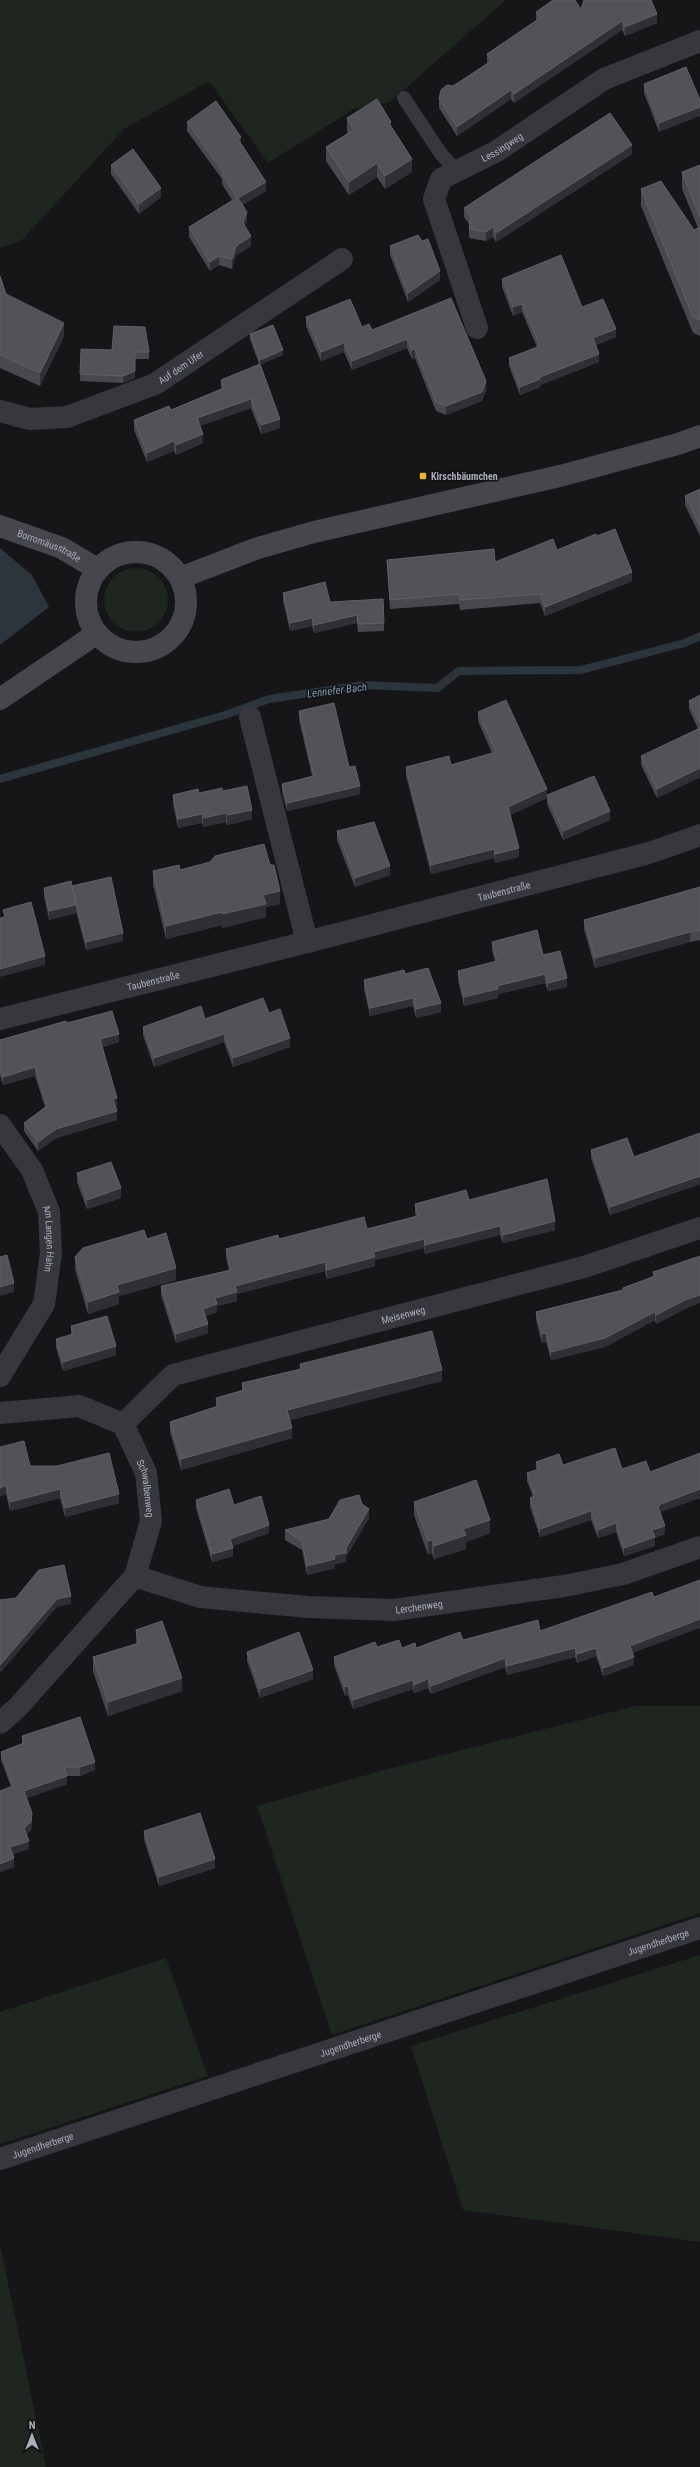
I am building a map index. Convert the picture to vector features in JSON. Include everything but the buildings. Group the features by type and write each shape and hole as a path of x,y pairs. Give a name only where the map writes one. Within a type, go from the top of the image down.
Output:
{"main road":[{"path":"180,578 255,549 306,534 560,476 678,444 700,436"},
{"name":"Borromäusstraße","path":"0,526 62,548 97,569"},
{"path":"132,552 151,554 168,563 180,578 185,592 186,607 182,622 174,634 164,644 150,650 135,652 121,650 107,644 96,634 88,618 85,601 88,584 97,569 113,557 132,552"},
{"path":"0,699 96,634"}],"street":[{"name":"Lessingweg","path":"477,328 434,199 441,179 458,172 497,151 604,79 700,41"},
{"name":"Auf dem Ufer","path":"0,411 30,419 67,417 155,384 342,259"},
{"path":"250,717 307,942"},
{"name":"Taubenstraße","path":"0,1019 307,942 649,853 700,835"},
{"name":"Am Langen Hahn","path":"0,1125 32,1170 49,1212 51,1253 44,1304 0,1376"},
{"name":"Meisenweg","path":"122,1424 172,1375 584,1267 700,1228"},
{"path":"0,1411 79,1406 122,1424"},
{"name":"Schwalbenweg","path":"0,1723 17,1708 135,1576 151,1520 146,1473 122,1424"},
{"name":"Lerchenweg","path":"135,1576 200,1597 308,1607 394,1610 564,1586 623,1574 700,1547"},
{"name":"Jugendherberge","path":"0,2159 700,1928"}],"lane":[{"path":"404,98 441,154 458,172"}],"shaded area":[{"path":"0,0 506,0 390,102 354,109 268,163 209,81 124,129 21,241 0,248"},
{"path":"0,548 32,575 49,607 0,645"},
{"path":"136,568 154,574 162,582 168,600 162,618 154,626 136,632 118,626 110,618 104,600 110,582 118,574"},
{"path":"635,1706 700,1706 700,1913 332,2035 257,1806 384,1770"},
{"path":"700,1955 700,2242 463,2210 411,2046"},
{"path":"166,1958 208,2076 0,2144 0,2012"},
{"path":"0,2244 46,2467 0,2467"}],"waterway":[{"name":"Lennefer Bach","path":"0,779 225,715 269,699 363,685 437,688 459,671 581,670 685,643 700,636"}],"place":[{"name":"Kirschbäumchen","path":"423,476"}]}
